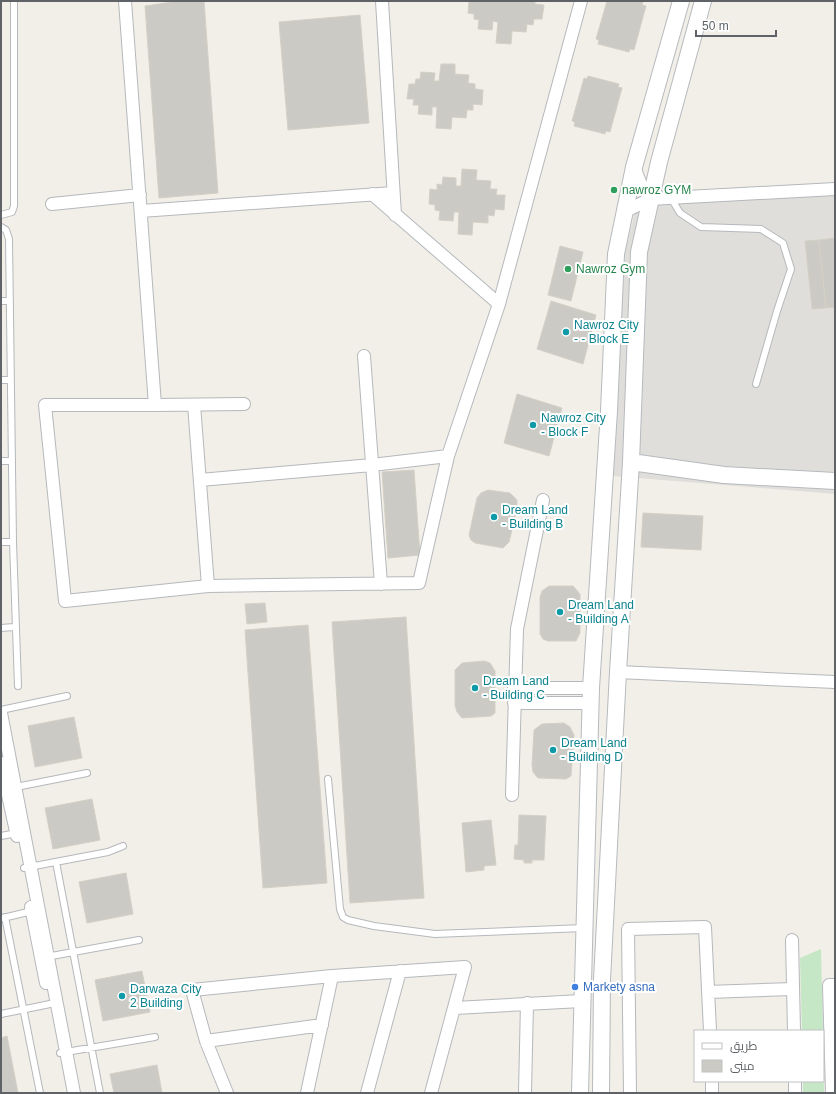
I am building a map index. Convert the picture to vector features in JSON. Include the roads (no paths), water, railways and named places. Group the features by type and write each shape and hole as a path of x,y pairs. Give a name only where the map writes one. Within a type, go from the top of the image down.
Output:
{"main road":[{"path":"580,1093 581,1001 591,695 609,411 614,284 620,230 635,161 681,1"},
{"path":"600,1093 603,948 618,672 632,462 637,289 642,234 659,162 703,1"},
{"path":"635,161 647,163 659,162"},
{"path":"620,230 632,228 642,234"},
{"path":"632,462 724,475 835,481"},
{"path":"583,936 586,950 592,953 599,952 603,948"},
{"path":"582,978 585,971 590,969 595,970 602,980"}],"street":[{"path":"125,1 155,405"},
{"path":"382,1 395,215"},
{"path":"244,404 45,405 65,601 208,586 419,583 448,456 498,304 581,1"},
{"path":"635,161 642,187 650,199"},
{"path":"624,212 650,199 835,189"},
{"path":"141,211 393,193"},
{"path":"372,194 498,304"},
{"path":"52,204 140,195"},
{"path":"364,356 381,584"},
{"path":"194,405 208,586"},
{"path":"200,480 372,465 448,456"},
{"path":"512,796 514,688 517,629 543,500"},
{"path":"618,672 835,682"},
{"path":"514,688 591,695"},
{"path":"514,703 591,695"},
{"path":"1,713 16,787 28,867 63,1052 67,1093"},
{"path":"1,763 17,833 28,867 32,911 45,958 50,1004 74,1093"},
{"path":"630,1093 628,930 705,927 710,1030"},
{"path":"792,940 794,1030"},
{"path":"226,1093 206,1041 192,990 332,976 465,967 431,1093"},
{"path":"367,1093 400,971"},
{"path":"307,1093 332,976"},
{"path":"832,1093 829,985 835,985"},
{"path":"708,992 793,989"},
{"path":"455,1008 581,1001"},
{"path":"525,1093 527,1003"},
{"path":"206,1041 322,1025"},
{"path":"712,1082 712,1093"},
{"path":"794,1082 795,1093"}],"lane":[{"path":"1,215 12,212 14,206 14,1"},
{"path":"671,198 680,213 701,227 761,229 783,243 791,269 756,384"},
{"path":"1,227 9,234 14,627 18,686"},
{"path":"1,300 10,301"},
{"path":"1,380 11,380"},
{"path":"1,462 12,461"},
{"path":"1,542 13,542"},
{"path":"1,628 14,627"},
{"path":"1,710 67,696"},
{"path":"16,787 88,773"},
{"path":"328,779 340,910 343,917 348,920 374,926 436,934 583,936"},
{"path":"1,836 17,833"},
{"path":"28,867 108,852 123,846"},
{"path":"56,862 100,1093"},
{"path":"32,911 3,918 40,1093"},
{"path":"45,958 139,940"},
{"path":"1,1014 50,1004"},
{"path":"63,1052 155,1037"}],"place":[{"name":"nawroz GYM","path":"614,190"},
{"name":"Nawroz Gym","path":"568,269"},
{"name":"Nawroz City - - Block E","path":"566,332"},
{"name":"Nawroz City - Block F","path":"533,425"},
{"name":"Dream Land - Building B","path":"494,517"},
{"name":"Dream Land - Building A","path":"560,612"},
{"name":"Dream Land - Building C","path":"475,688"},
{"name":"Dream Land - Building D","path":"553,750"},
{"name":"Markety asna","path":"575,987"},
{"name":"Darwaza City 2 Building","path":"122,996"}]}
